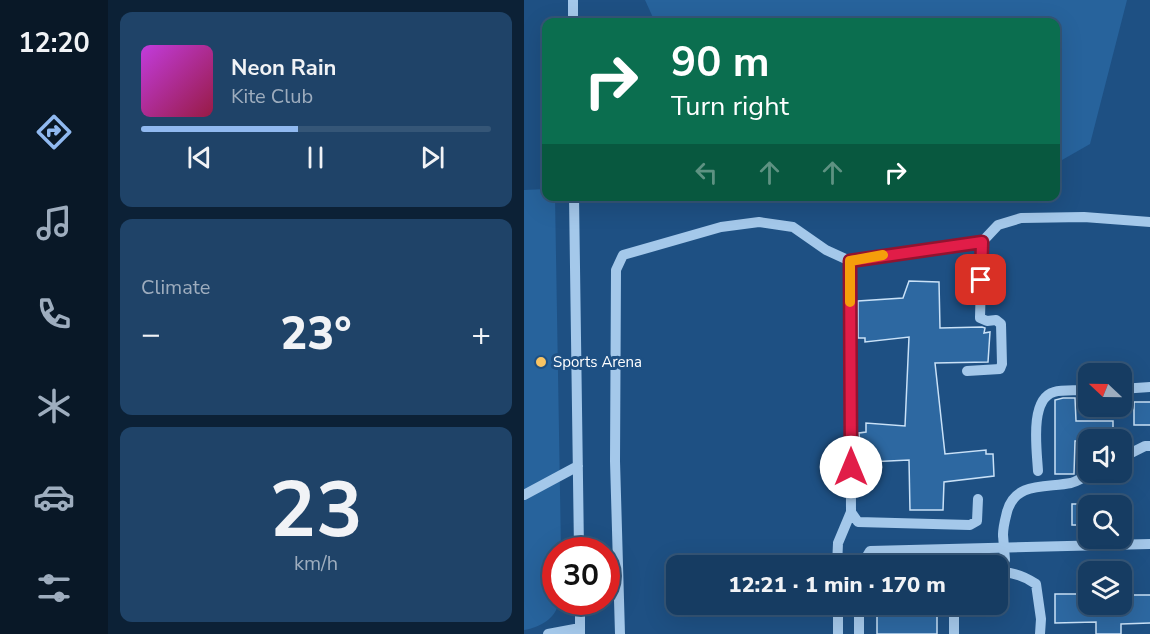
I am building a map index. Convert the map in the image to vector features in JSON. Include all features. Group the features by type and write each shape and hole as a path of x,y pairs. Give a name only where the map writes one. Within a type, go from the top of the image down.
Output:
{"street":[{"path":"573,0 573,18"},
{"path":"574,201 579,537"},
{"path":"620,634 615,461 616,270 623,255 720,226 759,222 793,227 826,250 850,261 982,242 998,225 1021,218 1084,218 1151,222"},
{"path":"967,371 1000,369 1002,364 1001,324 996,320 987,321 980,318 982,242"},
{"path":"837,555 838,543 851,512 850,261"},
{"path":"1132,388 1151,387"},
{"path":"1038,471 1037,411 1045,397 1054,392 1078,391"},
{"path":"1132,452 1145,446 1151,446"},
{"path":"524,495 578,466"},
{"path":"1003,555 1003,528 1009,504 1022,490 1048,484 1072,483 1078,480"},
{"path":"851,512 858,522 970,525 977,521 978,499"},
{"path":"868,555 870,551 1151,544"},
{"path":"1008,571 1025,576 1036,584 1041,620 1040,634"},
{"path":"548,634 580,631 580,615"},
{"path":"838,615 838,634"},
{"path":"858,615 859,634"},
{"path":"954,615 954,634"}],"shaded area":[{"path":"645,0 1127,0 1090,144 1060,161 1060,18 653,18"},
{"name":"Sports Arena","path":"542,189 542,201 555,201 561,537 542,537 542,615 553,615 536,627 524,630 524,190"}],"building":[{"path":"909,281 939,282 940,328 982,327 985,328 984,333 990,332 988,362 935,363 945,454 986,450 986,454 993,454 994,476 944,482 943,510 910,510 909,460 868,462 867,455 861,455 859,433 866,432 866,423 905,426 909,337 865,342 865,338 858,338 858,301 903,298"},
{"path":"1075,398 1076,421 1113,421 1113,429 1078,429 1078,441 1075,441 1074,474 1055,474 1055,400"},
{"path":"1134,402 1151,402 1151,425 1134,425"},
{"path":"1072,504 1078,504 1078,525 1072,525"},
{"path":"1055,594 1078,594 1078,615 1132,615 1132,595 1151,595 1151,623 1121,624 1121,634 1096,634 1096,622 1055,623"},
{"path":"877,615 937,615 937,634 877,634"}],"slow traffic":[{"path":"850,302 850,261 883,255"}],"place":[{"name":"Sports Arena","path":"541,362"}],"route":[{"path":"851,467 850,261 982,242 981,280"}]}
